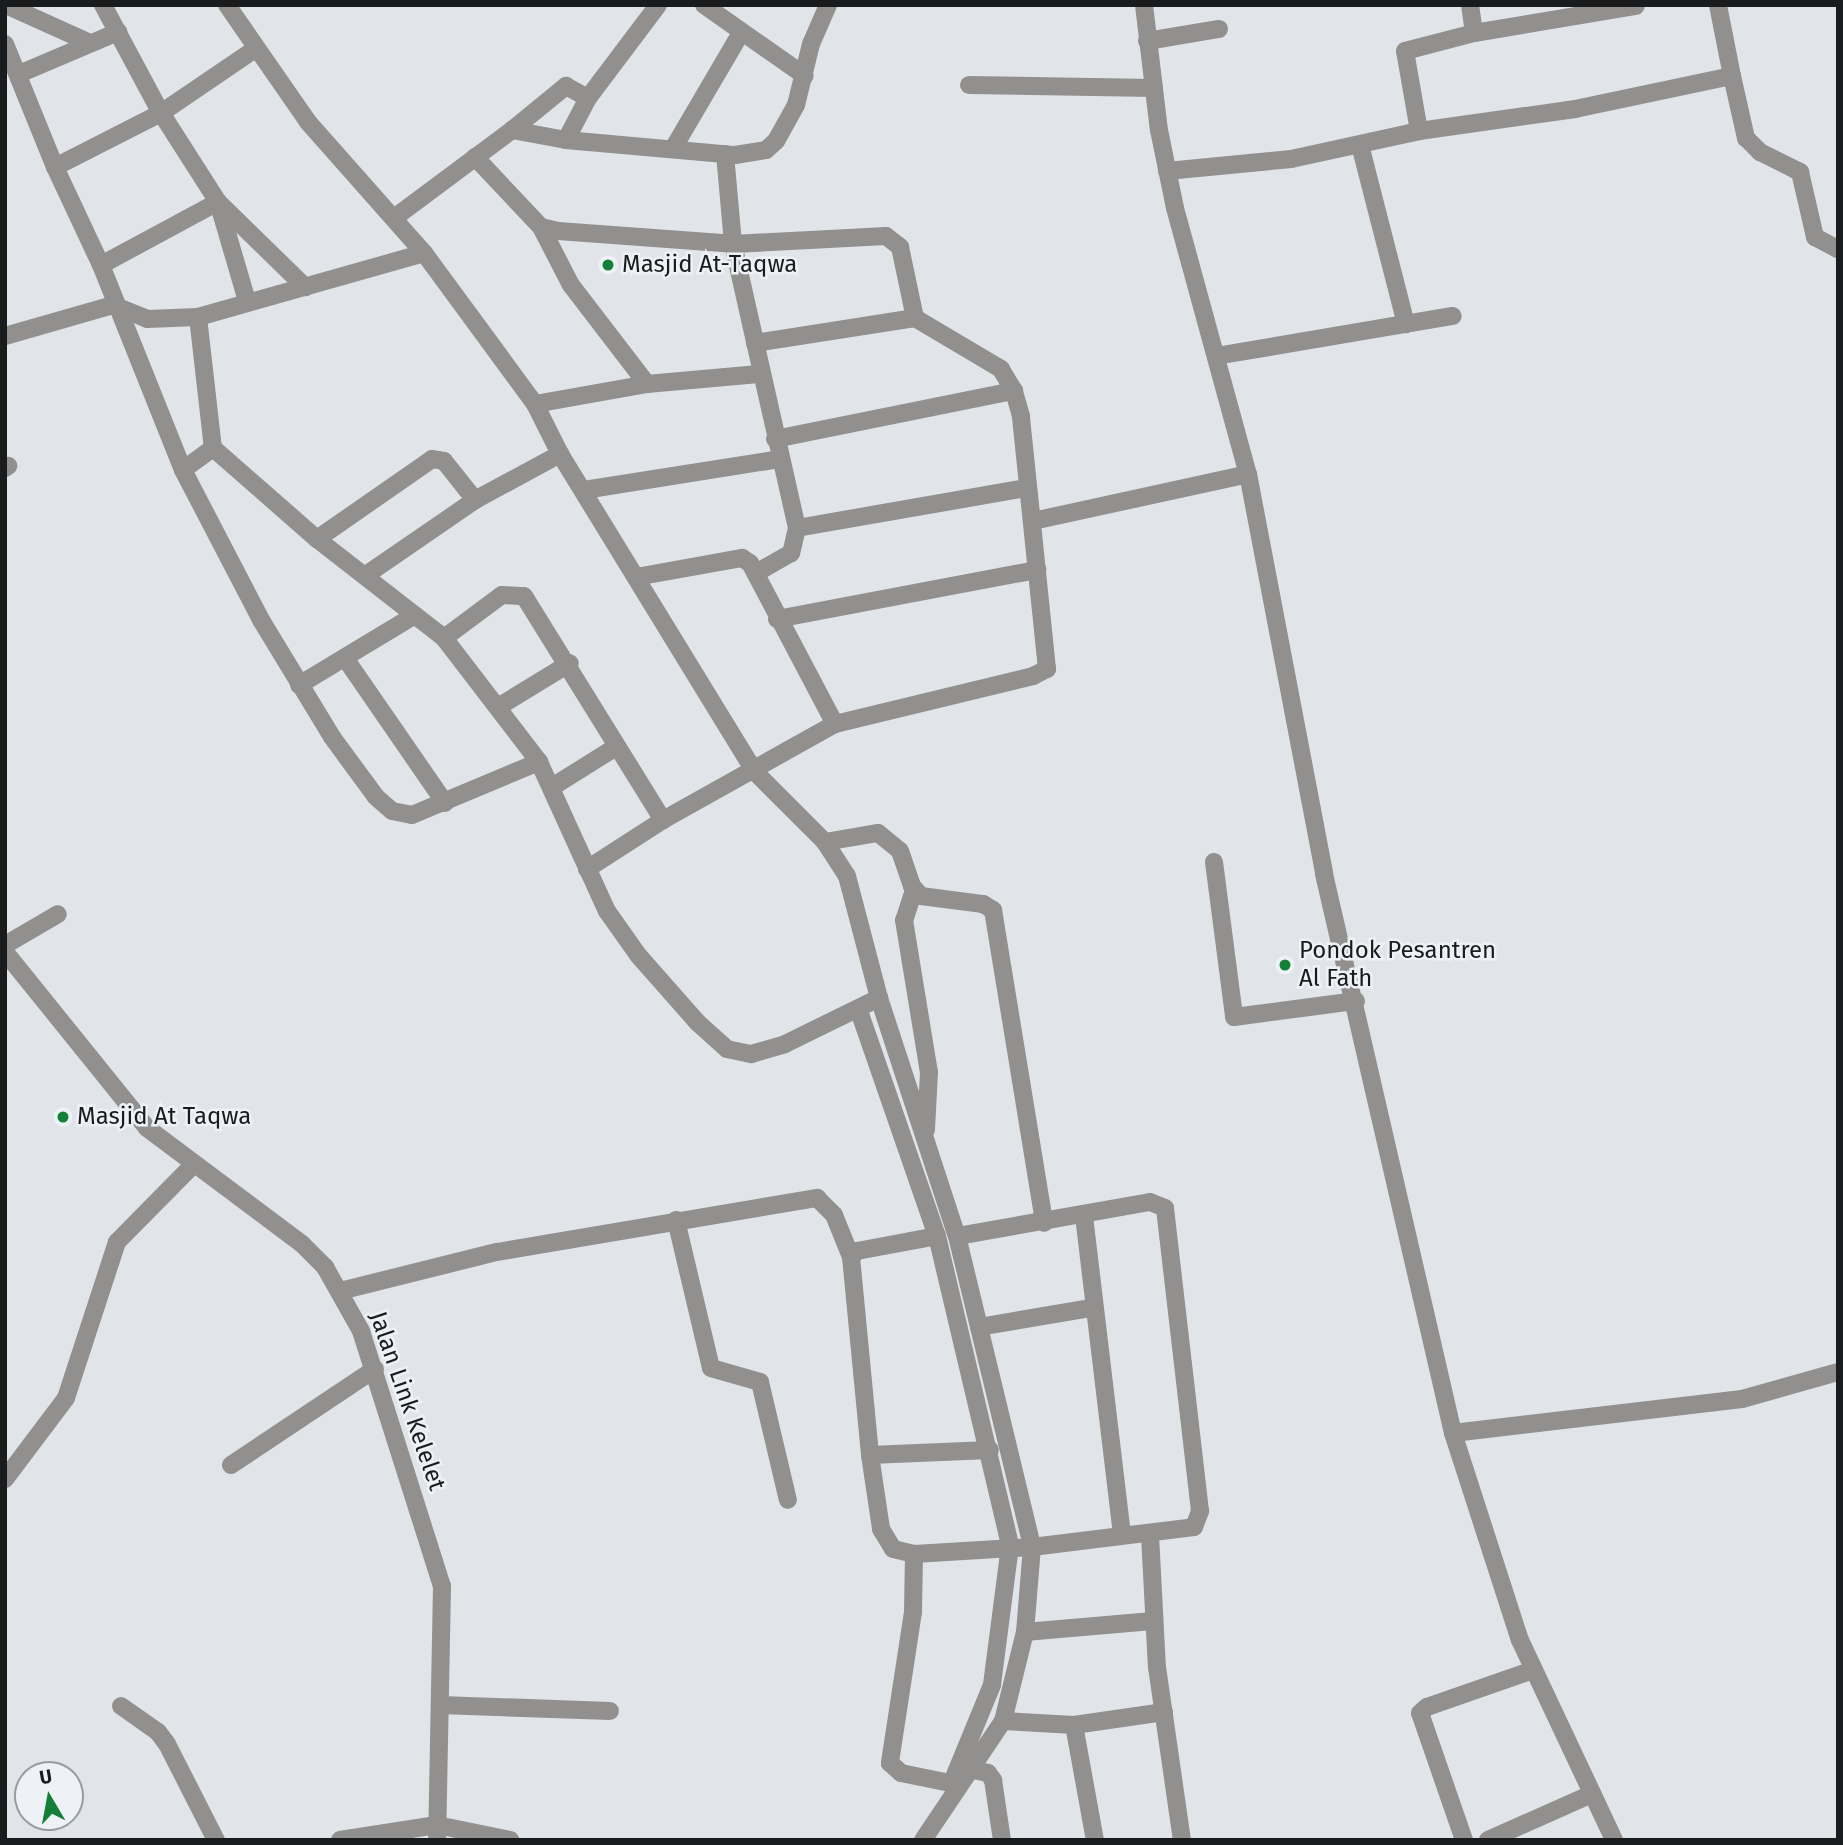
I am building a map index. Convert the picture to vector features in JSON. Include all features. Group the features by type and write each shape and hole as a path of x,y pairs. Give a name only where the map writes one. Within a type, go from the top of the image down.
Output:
{"street":[{"path":"6,5 90,43"},
{"path":"103,5 161,113 218,202 305,287"},
{"path":"227,5 308,122 424,253 535,404 560,454 755,772 825,842 847,876 879,999 926,1130 957,1236 1032,1547 1025,1632 1003,1721 973,1770 956,1784"},
{"path":"566,140 588,99 658,5"},
{"path":"704,5 805,76"},
{"path":"512,130 566,140 674,147 725,154 758,153 776,141 796,105 811,44 828,5"},
{"path":"1144,5 1167,171 1248,474 1324,874 1356,1001 1453,1433 1506,1602 1533,1670 1614,1840"},
{"path":"1470,5 1474,33"},
{"path":"1718,5 1745,138 1760,152 1800,172 1815,237 1838,249"},
{"path":"1419,131 1405,51 1474,33 1636,6"},
{"path":"1147,41 1219,29"},
{"path":"19,74 118,32"},
{"path":"674,147 741,33"},
{"path":"5,44 55,167 102,265 183,470 299,685 332,737 387,807 412,816 538,762"},
{"path":"55,167 161,113 255,49"},
{"path":"1167,171 1291,159 1419,131 1575,109 1732,76"},
{"path":"969,85 1154,88"},
{"path":"394,218 566,86 588,99"},
{"path":"1360,145 1406,324"},
{"path":"725,154 733,244 755,343 759,374 797,528 791,554 756,573"},
{"path":"475,157 541,227 571,285 647,384"},
{"path":"102,265 218,202"},
{"path":"218,202 247,302"},
{"path":"541,227 733,244 886,236 900,247 915,318"},
{"path":"5,336 119,306 147,319 198,317 424,253"},
{"path":"1216,356 1453,316"},
{"path":"198,317 213,448 317,539 444,638 538,762 552,787 587,869 638,955 727,1049 745,1055 764,1052 859,1011 879,999"},
{"path":"587,869 663,820 755,772 835,724 1045,671 1023,428 1014,391 993,362 915,318 755,343"},
{"path":"535,404 647,384 759,374"},
{"path":"775,439 1014,391"},
{"path":"183,470 213,448"},
{"path":"366,575 475,500 560,454"},
{"path":"584,490 780,458"},
{"path":"317,539 432,459 444,461 475,500"},
{"path":"1033,522 1248,474"},
{"path":"797,528 1027,488"},
{"path":"636,577 742,558 756,573 777,619 835,724"},
{"path":"777,619 1037,570"},
{"path":"444,638 491,602 517,593 528,600 570,663 616,747 663,820"},
{"path":"299,685 415,615"},
{"path":"345,658 445,803"},
{"path":"498,707 570,663"},
{"path":"552,787 616,747"},
{"path":"825,842 878,833 900,850 914,890 904,920 929,1072 926,1130"},
{"path":"1214,862 1234,1017 1356,1001"},
{"path":"914,890 940,901 986,905 995,914 1044,1223"},
{"path":"5,945 58,914"},
{"name":"Jalan Link Kelelet","path":"5,951 147,1128 192,1166 302,1244 340,1291 375,1369 442,1586 437,1832"},
{"path":"859,1011 937,1236 990,1450 1010,1546 992,1685 956,1784 923,1840"},
{"path":"5,1479 66,1398 117,1242 192,1166"},
{"path":"340,1291 497,1252 817,1198 834,1215 851,1257 870,1455 885,1538 899,1553 1032,1547 1191,1528 1201,1514 1168,1217 1155,1202 957,1236"},
{"path":"1084,1216 1091,1308 1122,1535"},
{"path":"676,1220 711,1368 760,1382 788,1500"},
{"path":"851,1257 857,1251 937,1236"},
{"path":"979,1327 1091,1308"},
{"path":"967,1363 987,1358"},
{"path":"231,1465 375,1369"},
{"path":"1453,1433 1770,1394 1838,1372"},
{"path":"870,1455 990,1450"},
{"path":"1150,1535 1153,1621 1182,1840"},
{"path":"914,1554 913,1612 890,1763 901,1773 956,1784"},
{"path":"1025,1632 1153,1621"},
{"path":"1464,1840 1420,1713 1427,1707 1533,1670"},
{"path":"440,1705 610,1711"},
{"path":"121,1706 158,1732 167,1744 216,1840"},
{"path":"1003,1721 1074,1725 1164,1712"},
{"path":"1074,1725 1095,1840"},
{"path":"973,1770 988,1773 993,1780 1002,1840"},
{"path":"1488,1840 1592,1794"},
{"path":"340,1840 437,1832 510,1840"}],"place":[{"name":"Masjid At-Taqwa","path":"608,265"},
{"name":"Pondok Pesantren Al Fath","path":"1285,965"},
{"name":"Masjid At Taqwa","path":"63,1117"}]}
